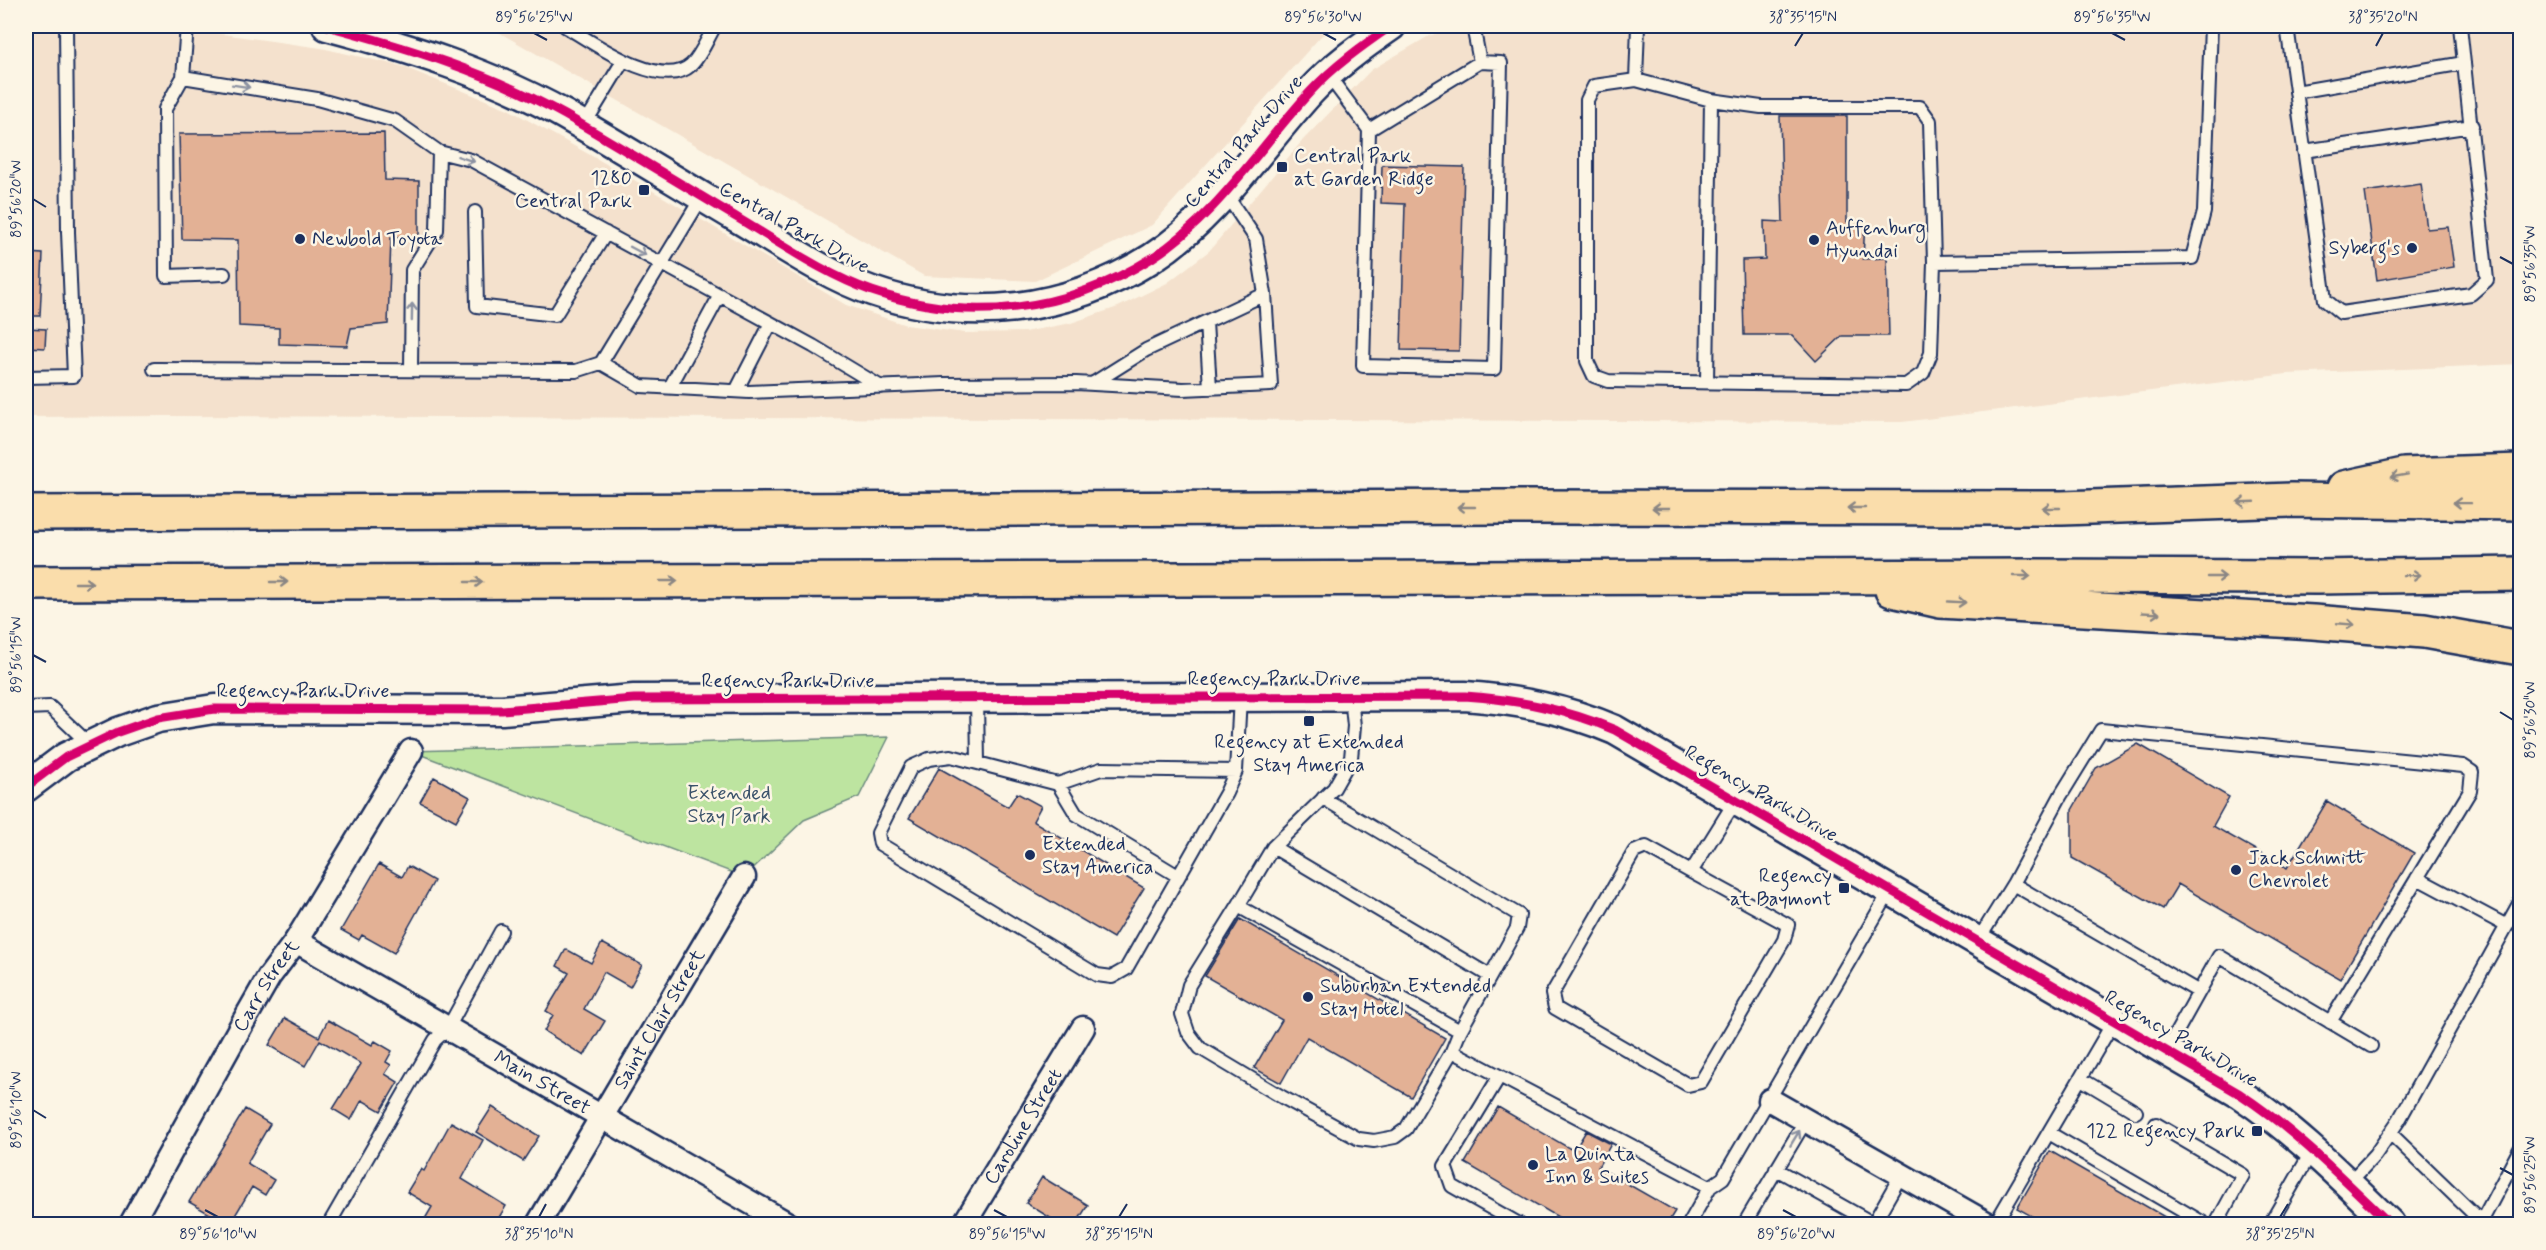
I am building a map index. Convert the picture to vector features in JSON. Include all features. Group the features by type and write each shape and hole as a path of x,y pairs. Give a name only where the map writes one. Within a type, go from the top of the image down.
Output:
{"highway":[{"path":"2291,500 2404,475 2520,471"},
{"path":"26,513 1494,507 2062,508 2291,500 2520,504"},
{"path":"26,583 2317,577 2520,574"},
{"path":"1838,577 1940,601 2313,622 2424,631 2520,648"}],"street":[{"name":"Central Park Drive","path":"327,26 402,46 483,75 583,126 821,267 871,290 923,304 968,310 1015,309 1067,297 1109,280 1151,259 1187,233 1225,193 1310,92 1352,52 1391,26"},
{"name":"Regency Park Drive","path":"26,787 66,757 118,732 158,718 214,709 502,710 634,699 1465,696 1547,706 1584,716 1615,730 2270,1114 2313,1150 2390,1224"},
{"name":"Carr Street","path":"131,1224 269,977 296,941 411,751"},
{"name":"Saint Clair Street","path":"538,1224 744,877"},
{"name":"Main Street","path":"296,941 601,1116 758,1217 788,1224"},
{"name":"Caroline Street","path":"964,1224 1083,1028"},
{"path":"1770,1100 1988,1224"}],"lane":[{"path":"26,377 74,376 68,232 66,26"},
{"path":"187,26 183,77 165,109 166,276 224,274"},
{"path":"565,26 623,61 663,73 680,73 692,64 715,26"},
{"path":"1473,26 1480,62"},
{"path":"1636,80 1638,26"},
{"path":"1934,262 2192,258 2204,212 2211,26"},
{"path":"2287,26 2325,300 2341,313 2470,294 2487,280 2460,26"},
{"path":"583,126 623,61"},
{"path":"1328,75 1369,130 1363,366 1494,369 1502,63 1480,62 1369,130"},
{"path":"2296,92 2464,63"},
{"path":"183,77 317,99 395,120 439,152 471,160 771,323 881,387"},
{"path":"1636,80 1711,100 1761,107 1920,107 1930,121 1934,262 1931,353 1923,373 1906,385 1608,381 1594,376 1587,362 1587,100 1594,86 1636,80"},
{"path":"1707,382 1711,100"},
{"path":"2304,151 2472,126"},
{"path":"411,370 412,270 437,230 439,152"},
{"path":"601,363 641,386 736,391 1092,384 1183,389 1271,385 1265,294 1256,239 1225,193"},
{"path":"154,369 576,371 601,363 702,196"},
{"path":"476,212 477,306 555,315 606,233"},
{"path":"1092,384 1146,350 1265,294"},
{"path":"670,387 720,295"},
{"path":"1206,322 1210,388"},
{"path":"736,391 771,323"},
{"path":"1236,771 1101,769 1058,784 951,756 929,759 911,767 878,833 880,844 1097,975 1112,977 1126,969 1226,793 1236,771 1240,697"},
{"path":"1323,798 1518,915 1517,928 1460,1031 1452,1051 1406,1129 1395,1137 1374,1141 1359,1139 1200,1048 1188,1032 1182,1014 1189,985 1273,847 1323,798 1334,788 1351,758 1354,726 1351,697"},
{"path":"977,698 978,763"},
{"path":"26,708 50,707 90,745"},
{"path":"1977,942 2101,730 2463,766 2472,772 2470,791 2330,1022"},
{"path":"1058,784 1076,814 1178,876"},
{"path":"1691,872 1736,800"},
{"path":"1273,847 1490,976"},
{"path":"1647,847 1691,872 1788,925 1784,940 1701,1082 1688,1085 1554,1008 1552,994 1634,852 1647,847"},
{"path":"2417,878 2507,926"},
{"path":"2013,884 2199,992"},
{"path":"1689,1224 1710,1187 1723,1178 1890,891"},
{"path":"2348,1184 2375,1155 2390,1133 2520,902"},
{"path":"1238,906 1460,1031"},
{"path":"329,1224 435,1040 448,1028 501,931"},
{"path":"2166,1052 2219,956 2372,1046"},
{"path":"1995,1224 2114,1021"},
{"path":"1452,1051 1710,1187"},
{"path":"1499,1077 1445,1166 1452,1186 1519,1224"},
{"path":"2080,1079 2136,1112"},
{"path":"1747,1223 1806,1120"},
{"path":"2156,1124 2243,1175 2216,1224"},
{"path":"2049,1132 2205,1224"},
{"path":"2390,1133 2480,1223 2520,1149"},
{"path":"2270,1224 2313,1150"},
{"path":"1776,1169 1873,1224 1901,1175"}],"shaded area":[{"path":"26,26 166,26 321,48 401,66 508,109 624,174 846,305 906,325 965,333 1024,332 1071,323 1118,307 1167,283 1209,251 1303,140 1371,70 1429,36 1458,26 2514,26 2520,75 2520,364 2287,374 1902,422 26,417"},
{"path":"488,26 1339,26 1321,36 1152,225 1035,281 924,276"}],"green space":[{"name":"Extended Stay Park","path":"889,737 859,797 804,820 744,877 411,751"}],"building":[{"name":"Auffenburg Hyundai","path":"1780,116 1847,116 1847,222 1865,221 1863,259 1887,258 1889,336 1842,336 1816,361 1792,335 1744,335 1742,260 1765,259 1764,221 1783,222"},
{"name":"Newbold Toyota","path":"384,133 385,180 419,181 419,238 391,238 388,324 351,328 347,346 279,344 279,328 239,326 238,240 182,239 179,134"},
{"path":"1382,165 1464,167 1459,351 1401,350 1405,204 1381,203"},
{"name":"Syberg's","path":"2421,184 2427,229 2448,227 2454,267 2377,280 2365,192"},
{"path":"26,253 43,254 40,316 26,316"},
{"path":"26,328 46,329 45,348 26,347"},
{"path":"2138,744 2229,797 2213,826 2287,868 2327,801 2414,853 2340,979 2178,884 2163,909 2072,858 2072,810 2096,768"},
{"name":"Extended Stay America","path":"939,768 1008,807 1017,793 1041,806 1033,821 1144,888 1113,938 909,818"},
{"path":"434,777 470,797 456,821 420,802"},
{"path":"379,864 402,877 408,866 434,881 394,953 362,935 359,940 341,930"},
{"name":"Suburban Extended Stay Hotel","path":"1240,919 1445,1038 1411,1097 1307,1037 1281,1083 1254,1068 1282,1020 1205,976"},
{"path":"602,943 642,965 630,987 604,972 584,1009 605,1021 584,1056 544,1031 553,1015 546,1011 569,973 557,966 566,949 591,963"},
{"path":"285,1018 319,1037 328,1020 372,1045 375,1041 392,1051 386,1062 391,1065 385,1074 398,1082 381,1111 362,1100 351,1120 333,1109 361,1064 320,1040 305,1066 269,1045"},
{"path":"492,1107 539,1136 523,1161 476,1132"},
{"name":"La Quinta Inn & Suites","path":"1498,1107 1574,1151 1586,1131 1611,1144 1598,1167 1675,1211 1667,1224 1570,1224 1465,1163"},
{"path":"245,1109 270,1124 247,1163 274,1180 265,1195 252,1187 230,1224 227,1224 189,1202"},
{"path":"451,1122 483,1140 462,1179 506,1206 495,1224 422,1224 432,1207 407,1192 421,1169 424,1171"},
{"path":"2050,1151 2177,1224 2046,1224 2017,1208"},
{"path":"1042,1177 1088,1205 1076,1224 1060,1224 1026,1203"}],"cycle path":[{"path":"327,26 449,63 537,100 838,277 872,291 908,301 944,307 980,309 1016,307 1051,301 1085,291 1152,258 1175,241 1217,202 1319,83 1391,26"},
{"path":"26,787 66,757 118,732 158,718 214,709 502,710 634,699 1465,696 1523,703 1578,716 1615,730 2240,1094 2299,1139 2390,1224"}],"place":[{"name":"Central Park at Garden Ridge","path":"1282,167"},
{"name":"1280 Central Park","path":"644,190"},
{"name":"Newbold Toyota","path":"300,239"},
{"name":"Auffenburg Hyundai","path":"1814,240"},
{"name":"Syberg's","path":"2412,248"},
{"name":"Regency at Extended Stay America","path":"1309,721"},
{"name":"Extended Stay America","path":"1030,855"},
{"name":"Jack Schmitt Chevrolet","path":"2236,870"},
{"name":"Regency at Baymont","path":"1844,888"},
{"name":"Suburban Extended Stay Hotel","path":"1308,997"},
{"name":"122 Regency Park","path":"2257,1131"},
{"name":"La Quinta Inn & Suites","path":"1533,1165"}]}
